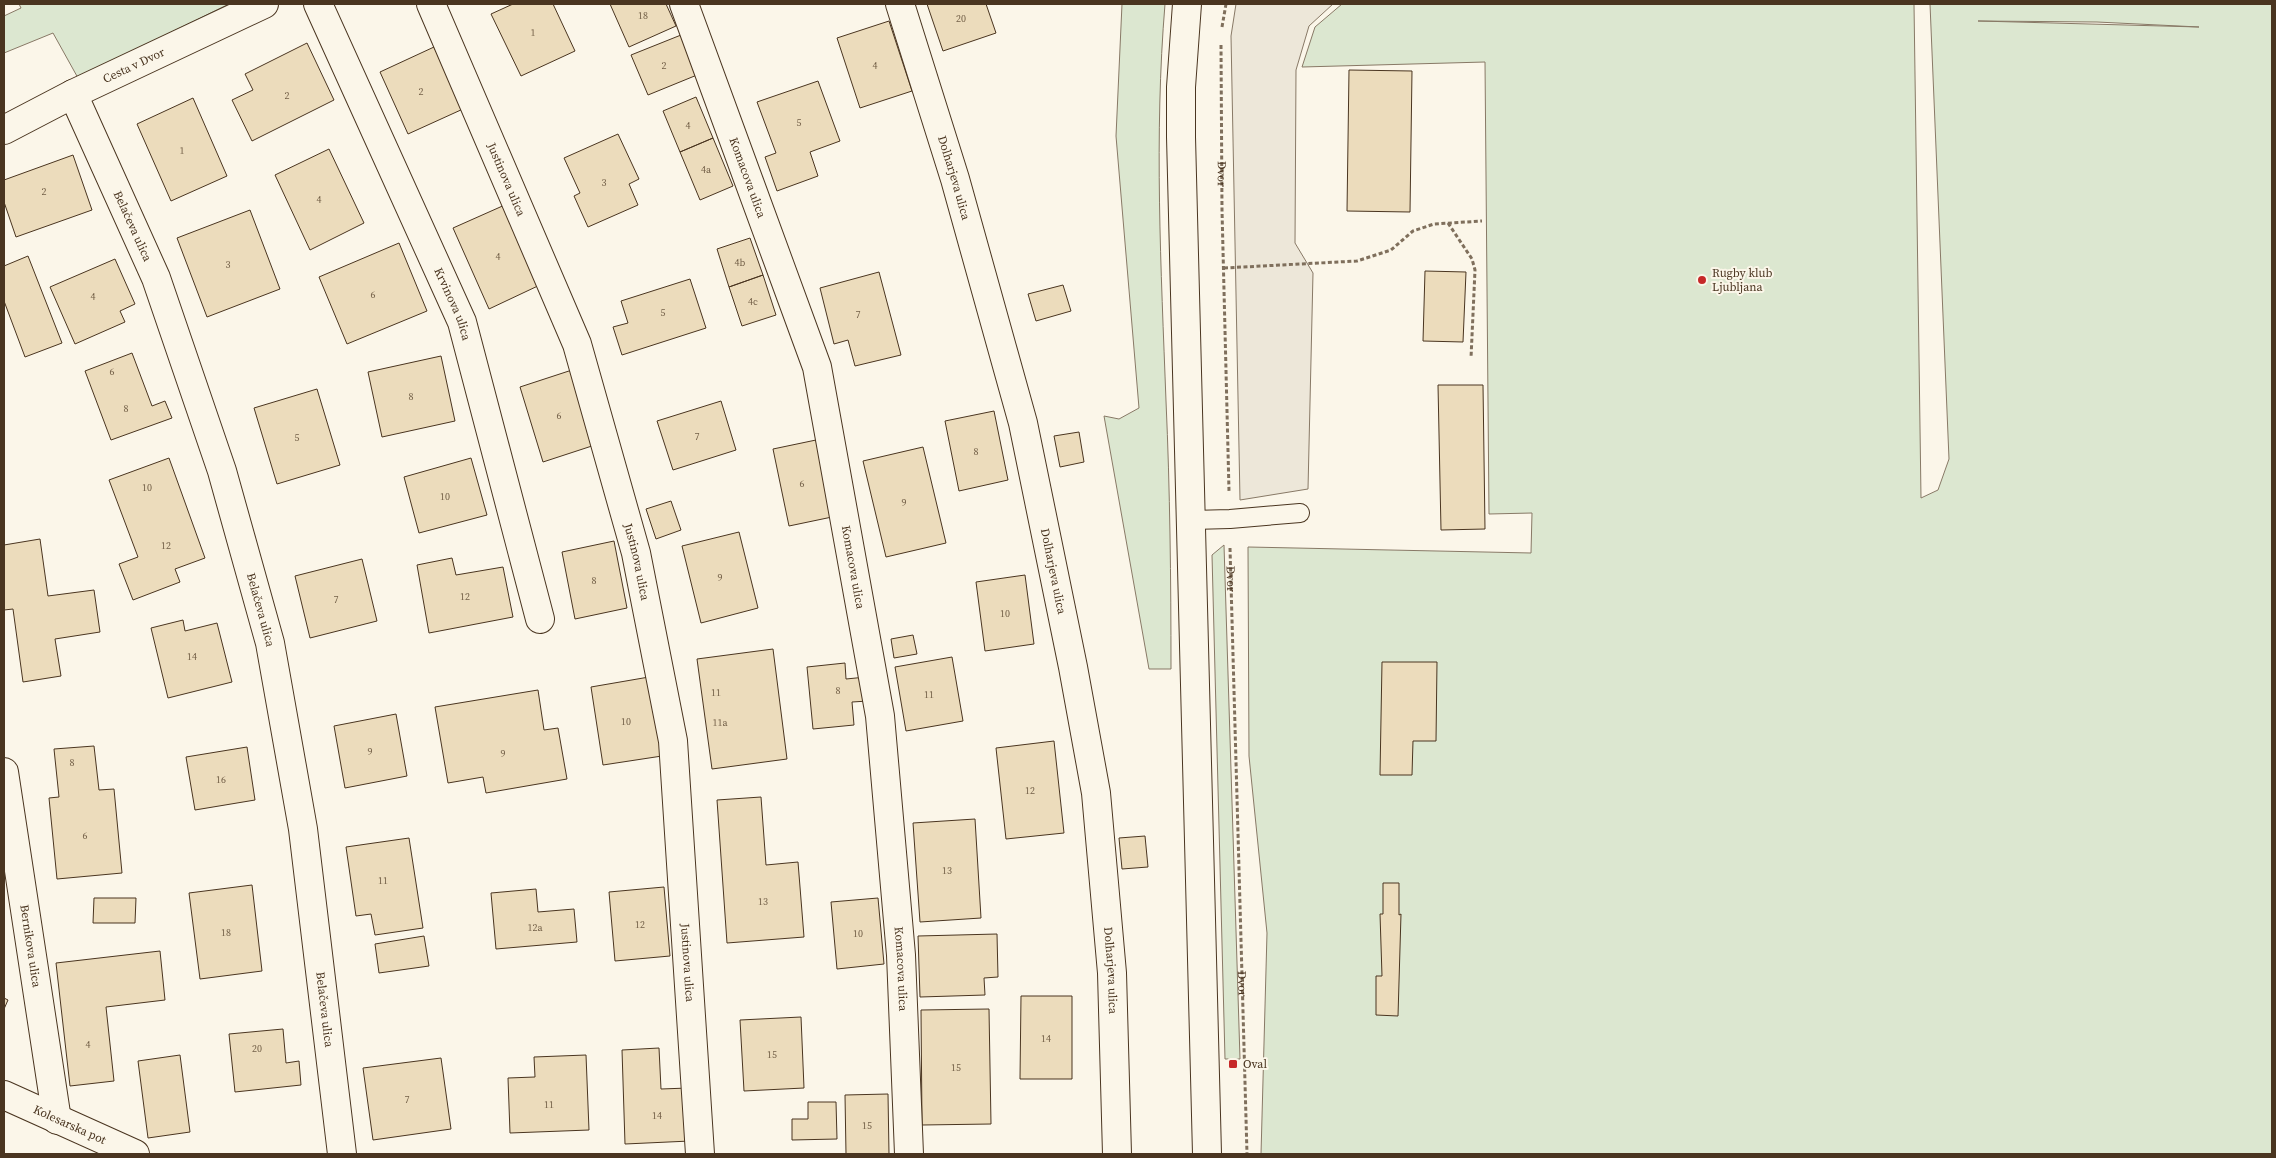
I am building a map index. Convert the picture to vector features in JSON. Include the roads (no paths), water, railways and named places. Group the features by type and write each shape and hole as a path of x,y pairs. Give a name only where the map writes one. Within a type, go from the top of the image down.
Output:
{"street":[{"name":"Cesta v Dvor","path":"4,130 73,94 264,4"},
{"name":"Krvinova ulica","path":"318,4 462,322 540,620"},
{"name":"Justinova ulica","path":"430,4 577,344 636,553 673,741 700,1154"},
{"name":"Komacova ulica","path":"684,4 818,367 880,716 901,955 909,1154"},
{"name":"Dolharjeva ulica","path":"900,4 956,179 1023,423 1073,667 1096,793 1111,964 1116,1154"},
{"path":"1187,4 1181,86 1208,1154"},
{"name":"Belačeva ulica","path":"73,94 156,278 222,471 270,643 303,828 342,1154"},
{"name":"Bernikova ulica","path":"4,772 57,1120"},
{"name":"Kolesarska pot","path":"4,1095 136,1154"}],"lane":[{"path":"1192,520 1300,513"}],"place":[{"name":"Rugby klub Ljubljana","path":"1702,280"},
{"name":"Oval","path":"1233,1064"}]}
